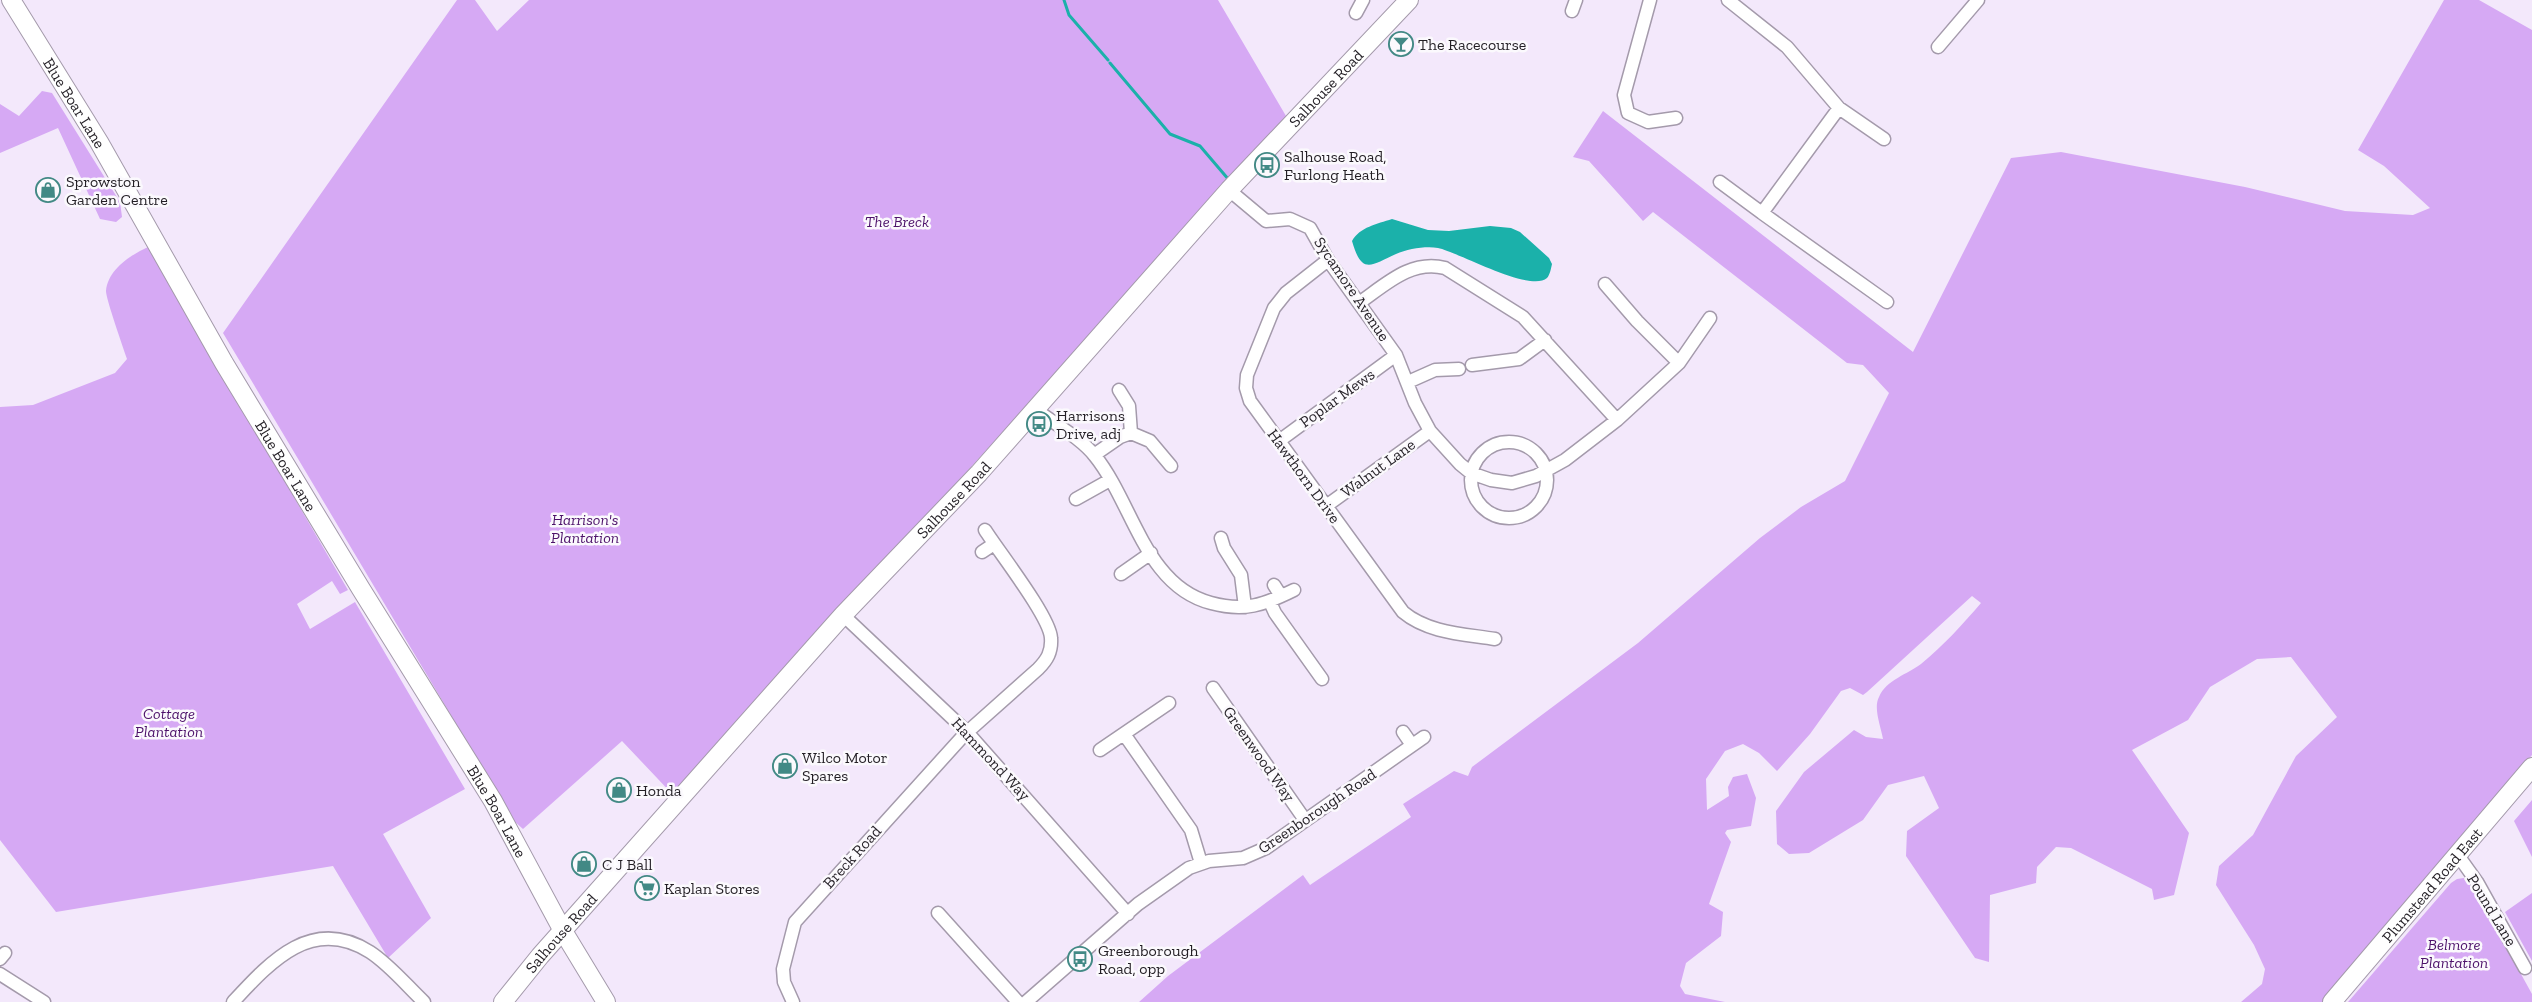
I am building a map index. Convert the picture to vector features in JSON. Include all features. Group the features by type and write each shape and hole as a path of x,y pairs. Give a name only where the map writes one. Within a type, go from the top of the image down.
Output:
{"street":[{"name":"Blue Boar Lane","path":"11,0 99,142 224,363 361,590 488,793 563,931 606,1002"},
{"path":"1356,13 1362,0"},
{"name":"Salhouse Road","path":"503,1002 563,931 844,615 979,473 1229,190 1409,0"},
{"path":"1650,0 1624,95 1628,113 1648,122 1676,118"},
{"path":"1728,0 1787,47 1839,108 1884,139"},
{"path":"1938,47 1978,0"},
{"path":"1762,213 1839,108"},
{"path":"1720,182 1887,302"},
{"name":"Sycamore Avenue","path":"1229,190 1266,221 1290,219 1310,228 1328,260 1396,355 1415,403 1430,430 1448,452 1471,473 1490,480 1512,483 1547,471 1565,460 1617,420 1679,363 1710,318"},
{"name":"Hawthorn Drive","path":"1328,260 1279,300 1247,375 1246,388 1250,401 1398,606 1410,618 1429,628 1495,639"},
{"path":"1359,303 1402,273 1415,268 1433,265 1457,274 1524,317 1617,420"},
{"path":"1605,284 1637,321 1679,363"},
{"path":"1472,365 1519,359 1545,340"},
{"name":"Poplar Mews","path":"1279,441 1396,355"},
{"path":"1408,382 1435,370 1459,369"},
{"path":"1119,390 1129,406 1131,433"},
{"path":"1035,409 1094,454 1166,578 1176,587 1191,596 1227,607 1245,607 1275,599 1294,590"},
{"name":"Walnut Lane","path":"1326,506 1430,430"},
{"path":"1094,454 1120,437 1131,433 1150,441 1171,466"},
{"path":"1512,441 1534,450 1540,456 1547,471 1547,487 1540,502 1528,513 1512,518 1497,516 1484,508 1474,496 1471,473 1483,452 1496,443 1512,441"},
{"path":"1076,499 1110,480"},
{"name":"Breck Road","path":"793,1002 784,982 782,969 795,922 884,821 967,732 1047,660 1050,652 1051,638 1046,620 985,530"},
{"path":"1221,538 1224,548 1241,575 1245,607"},
{"path":"982,552 994,544"},
{"path":"1121,574 1151,553"},
{"path":"1274,585 1275,613 1322,679"},
{"name":"Hammond Way","path":"844,615 967,732 1128,914"},
{"name":"Greenwood Way","path":"1213,688 1305,820"},
{"path":"1100,750 1169,703"},
{"path":"1403,732 1412,745"},
{"path":"1124,734 1191,830 1201,863"},
{"name":"Greenborough Road","path":"1026,1002 1138,904 1167,883 1201,863 1231,861 1254,854 1424,737"},
{"name":"Plumstead Road East","path":"2332,1002 2532,767"},
{"name":"Pound Lane","path":"2457,854 2477,882 2526,968"},
{"path":"938,913 1018,1002"},
{"path":"233,1002 276,958 306,942 324,940 340,941 358,946 372,953 424,1002"},
{"path":"0,974 44,1002"}],"green space":[{"path":"457,0 475,0 497,31 529,0 1218,0 1286,116 675,797 622,741 523,829 514,821 223,333"},
{"path":"2444,0 2479,0 2532,30 2532,755 2324,1002 2241,1002 2262,984 2265,969 2254,945 2216,885 2219,866 2253,835 2296,756 2337,717 2291,657 2257,659 2210,687 2188,720 2132,750 2189,833 2174,895 2154,900 2152,889 2071,848 2056,847 2037,867 2036,883 1990,895 1989,962 1975,958 1906,856 1907,831 1939,808 1924,776 1888,785 1863,820 1809,853 1789,854 1777,844 1776,811 1804,772 1854,730 1866,737 1883,739 1877,707 1877,701 1882,691 1892,682 1921,664 1960,627 1981,603 1972,596 1863,695 1850,688 1841,691 1810,734 1777,771 1759,753 1743,744 1725,751 1706,779 1707,810 1729,796 1728,787 1733,777 1747,774 1756,798 1751,826 1727,830 1725,833 1731,842 1709,904 1723,912 1721,936 1686,963 1680,986 1685,994 1725,1002 1139,1002 1168,976 1303,875 1310,885 1411,817 1403,804 1454,771 1468,776 1472,767 1638,643 1760,538 1801,507 1845,481 1889,393 1863,365 1847,363 1653,212 1643,221 1589,161 1573,157 1603,111 1913,352 2011,158 2061,152 2245,187 2345,211 2413,215 2430,208 2384,166 2358,150"},
{"path":"42,91 52,93 120,202 122,217 116,222 100,219 58,128 0,153 0,104 19,116"},
{"name":"Cottage Plantation","path":"148,247 348,590 340,594 332,581 297,604 310,629 355,602 465,789 383,834 431,918 388,958 333,866 56,912 0,840 0,407 33,405 115,373 127,359 107,296 108,283 121,264"},
{"path":"2532,800 2532,857 2514,821"},
{"name":"Belmore Plantation","path":"2464,878 2469,880 2532,994 2532,1002 2348,1002 2451,883 2457,879"},
{"path":"2532,893 2532,961 2505,912"}],"shaded area":[{"path":"1392,219 1428,230 1449,231 1490,226 1511,228 1520,232 1549,258 1552,264 1550,273 1547,278 1538,281 1526,280 1510,276 1448,251 1433,247 1411,249 1374,264 1368,265 1364,263 1356,252 1352,241 1355,236 1364,229"}],"waterway":[{"path":"1064,0 1069,15 1108,60"},
{"path":"1110,63 1170,134 1200,146 1229,180"}],"place":[{"name":"The Racecourse","path":"1401,44"},
{"name":"Salhouse Road, Furlong Heath","path":"1267,165"},
{"name":"Sprowston Garden Centre","path":"48,190"},
{"name":"Harrisons Drive, adj","path":"1039,424"},
{"name":"Wilco Motor Spares","path":"785,766"},
{"name":"Honda","path":"619,790"},
{"name":"C J Ball","path":"584,864"},
{"name":"Kaplan Stores","path":"647,888"},
{"name":"Greenborough Road, opp","path":"1080,959"}],"park label":[{"name":"The Breck","path":"897,221"},
{"name":"Harrison's Plantation","path":"585,528"}]}
